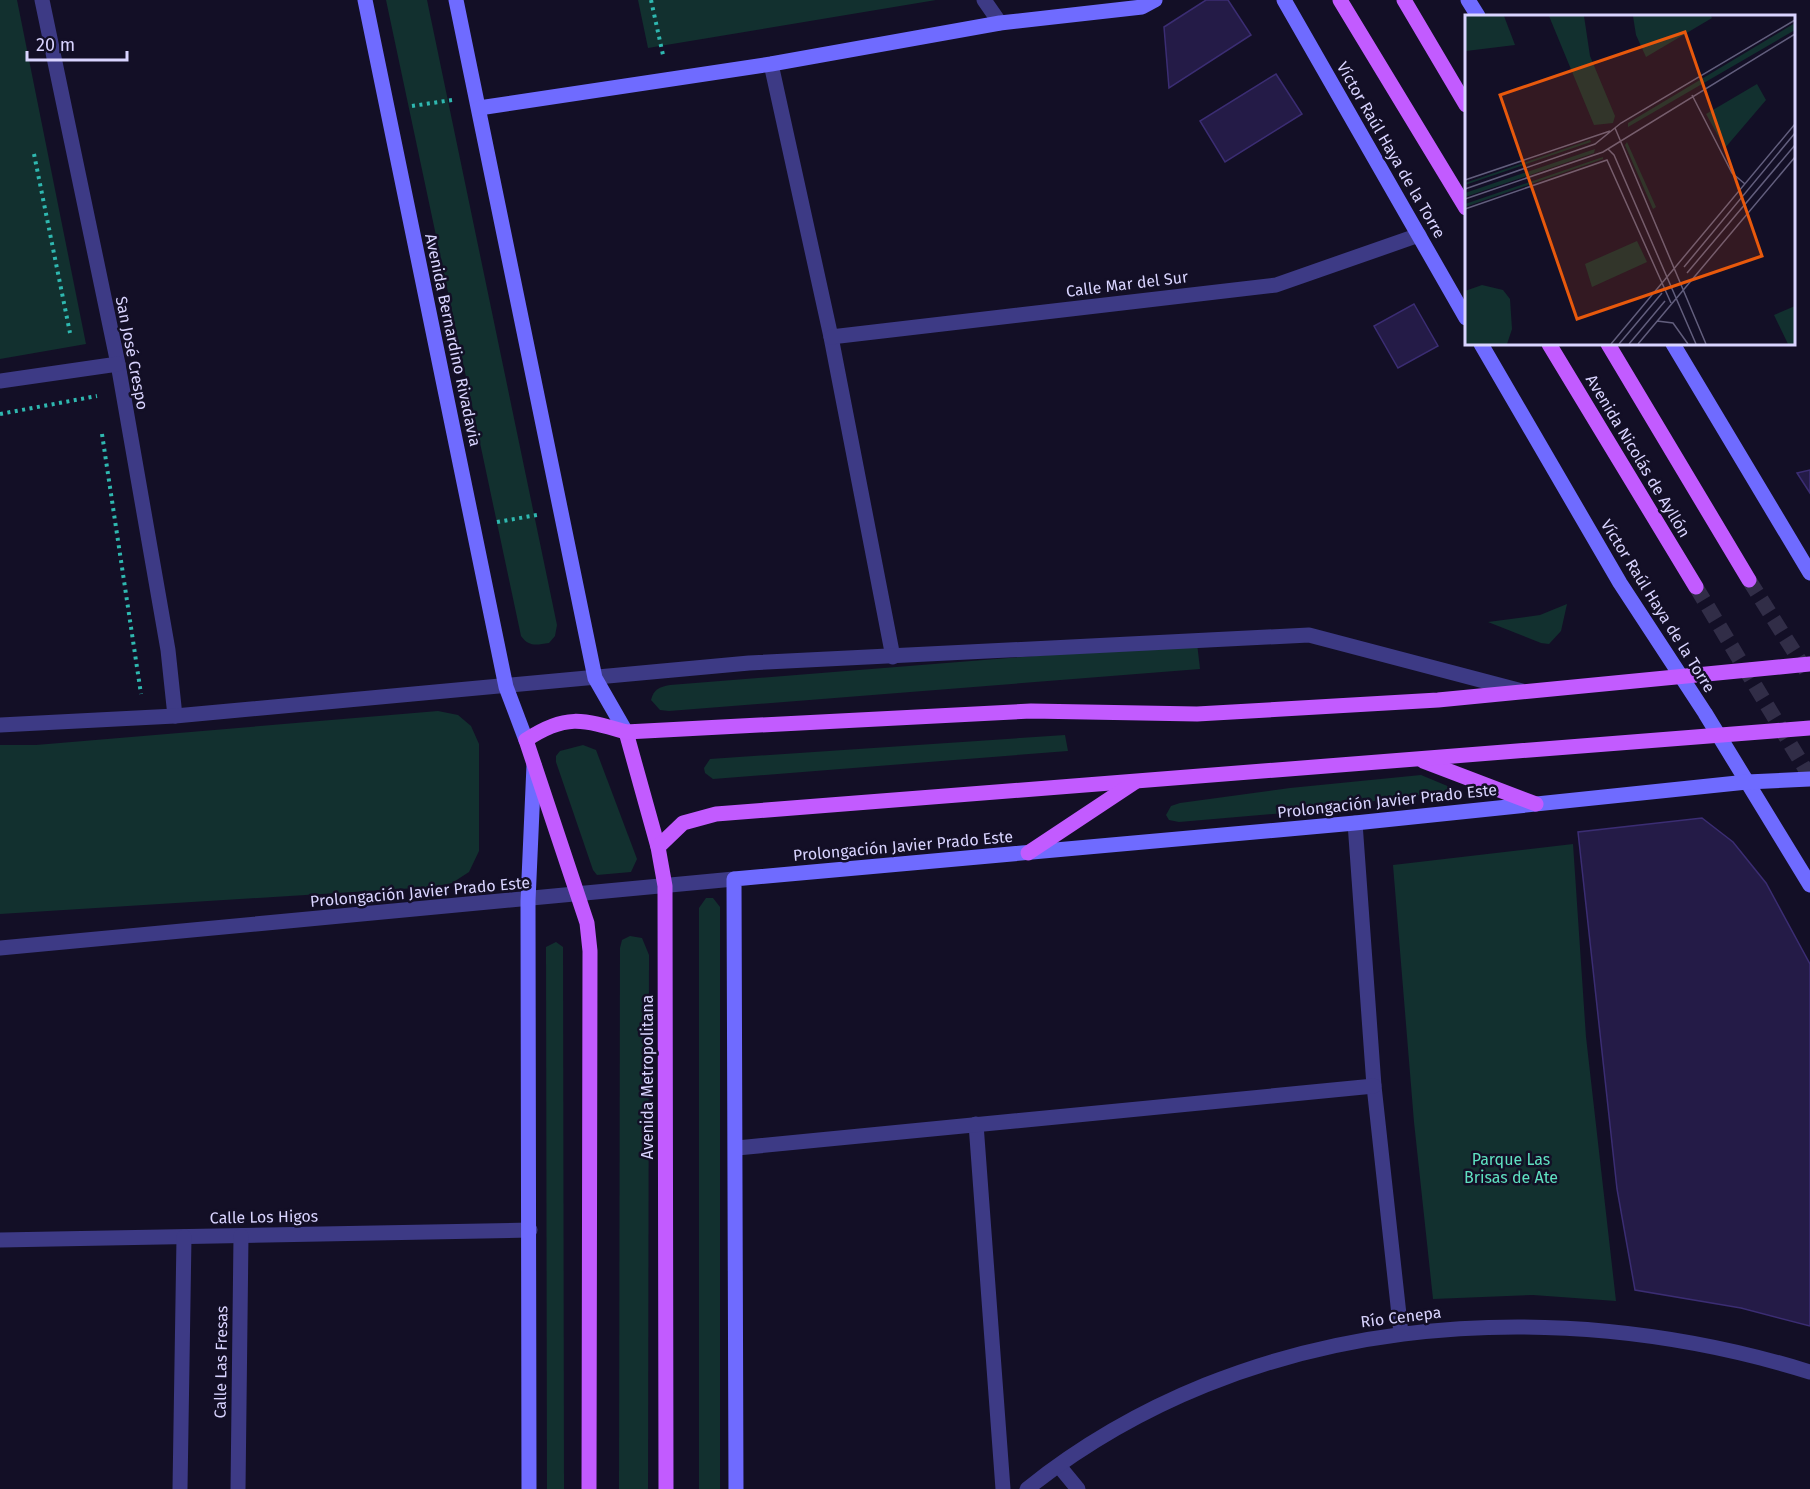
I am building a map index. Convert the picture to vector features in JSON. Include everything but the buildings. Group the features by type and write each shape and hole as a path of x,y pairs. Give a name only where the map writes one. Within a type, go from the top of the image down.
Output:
{"main road":[{"path":"1340,0 1465,205"},
{"path":"1404,0 1465,102"},
{"name":"Avenida Nicolás de Ayllón","path":"1550,345 1696,587"},
{"name":"Avenida Nicolás de Ayllón","path":"1609,345 1749,580"},
{"path":"589,1489 590,951 587,923 526,740 547,726 573,720 626,732 1031,711 1197,714 1438,700 1810,664"},
{"path":"657,847 683,824 716,813 1810,728"},
{"name":"Avenida Metropolitana","path":"626,732 657,847 665,886 666,1489"},
{"path":"1418,759 1536,804"},
{"path":"1028,853 1136,781"}],"street":[{"name":"San José Crespo","path":"42,0 118,364 168,650 175,716"},
{"name":"Avenida Bernardino Rivadavia","path":"365,0 506,687"},
{"path":"456,0 595,678"},
{"path":"984,0 1000,23"},
{"path":"477,102 668,80 1000,23 1142,8 1155,0"},
{"name":"Víctor Raúl Haya de la Torre","path":"1284,0 1465,315"},
{"path":"1468,0 1477,15"},
{"path":"771,64 831,337 893,657"},
{"name":"Calle Mar del Sur","path":"831,337 1276,285 1419,235"},
{"name":"Víctor Raúl Haya de la Torre","path":"1482,345 1620,584 1718,735 1810,885"},
{"path":"1674,345 1810,573"},
{"path":"0,381 118,364"},
{"path":"0,725 175,716 748,663 1309,635 1526,692"},
{"name":"Avenida Metropolitana","path":"595,678 626,732"},
{"path":"506,687 526,740"},
{"path":"529,1489 528,901 534,765"},
{"name":"Prolongación Javier Prado Este","path":"0,948 1355,823 1747,782 1810,779"},
{"path":"1355,823 1374,1086 1401,1333"},
{"path":"734,879 736,1489"},
{"path":"736,1148 1374,1086"},
{"path":"976,1124 1003,1489"},
{"name":"Calle Los Higos","path":"1,1243 530,1230"},
{"name":"Calle Las Fresas","path":"238,1489 241,1236"},
{"path":"180,1489 184,1237"},
{"name":"Río Cenepa","path":"1028,1489 1110,1432 1165,1402 1221,1378 1280,1358 1340,1343 1401,1333 1491,1326 1581,1327 1671,1337 1759,1356 1810,1372"},
{"path":"1059,1466 1078,1489"}],"path":[{"path":"651,0 668,80"},
{"path":"388,110 477,102"},
{"path":"34,154 70,333"},
{"path":"90,369 98,408"},
{"path":"0,414 97,396"},
{"path":"102,430 144,718"},
{"path":"473,527 561,510"}],"green space":[{"path":"0,0 17,0 86,344 0,359"},
{"path":"386,0 427,0 557,625 555,636 549,643 533,644 521,636"},
{"path":"638,0 936,0 648,48"},
{"path":"1567,604 1561,631 1549,644 1488,622 1540,615"},
{"path":"1197,643 1200,669 669,711 660,710 651,700 658,689 670,685"},
{"path":"438,711 458,715 471,726 479,744 479,851 469,872 452,883 432,887 0,914 0,745 36,745"},
{"path":"1065,735 1068,751 713,779 705,773 704,768 710,759"},
{"path":"583,745 596,750 637,859 631,872 597,875 593,870 556,762 556,756 560,751"},
{"path":"1421,775 1457,790 1285,813 1179,822 1169,820 1166,815 1171,806 1180,803 1290,788"},
{"name":"Parque Las Brisas de Ate","path":"1573,844 1586,1037 1616,1301 1533,1295 1433,1299 1414,1122 1393,865"},
{"path":"706,898 713,898 720,907 720,1489 699,1489 699,908"},
{"path":"630,936 642,938 649,955 648,1489 619,1489 620,948 622,940"},
{"path":"556,942 563,947 564,1489 547,1489 546,947"}],"tunnel":[{"path":"1749,580 1810,677"},
{"path":"1696,587 1810,777"}]}
